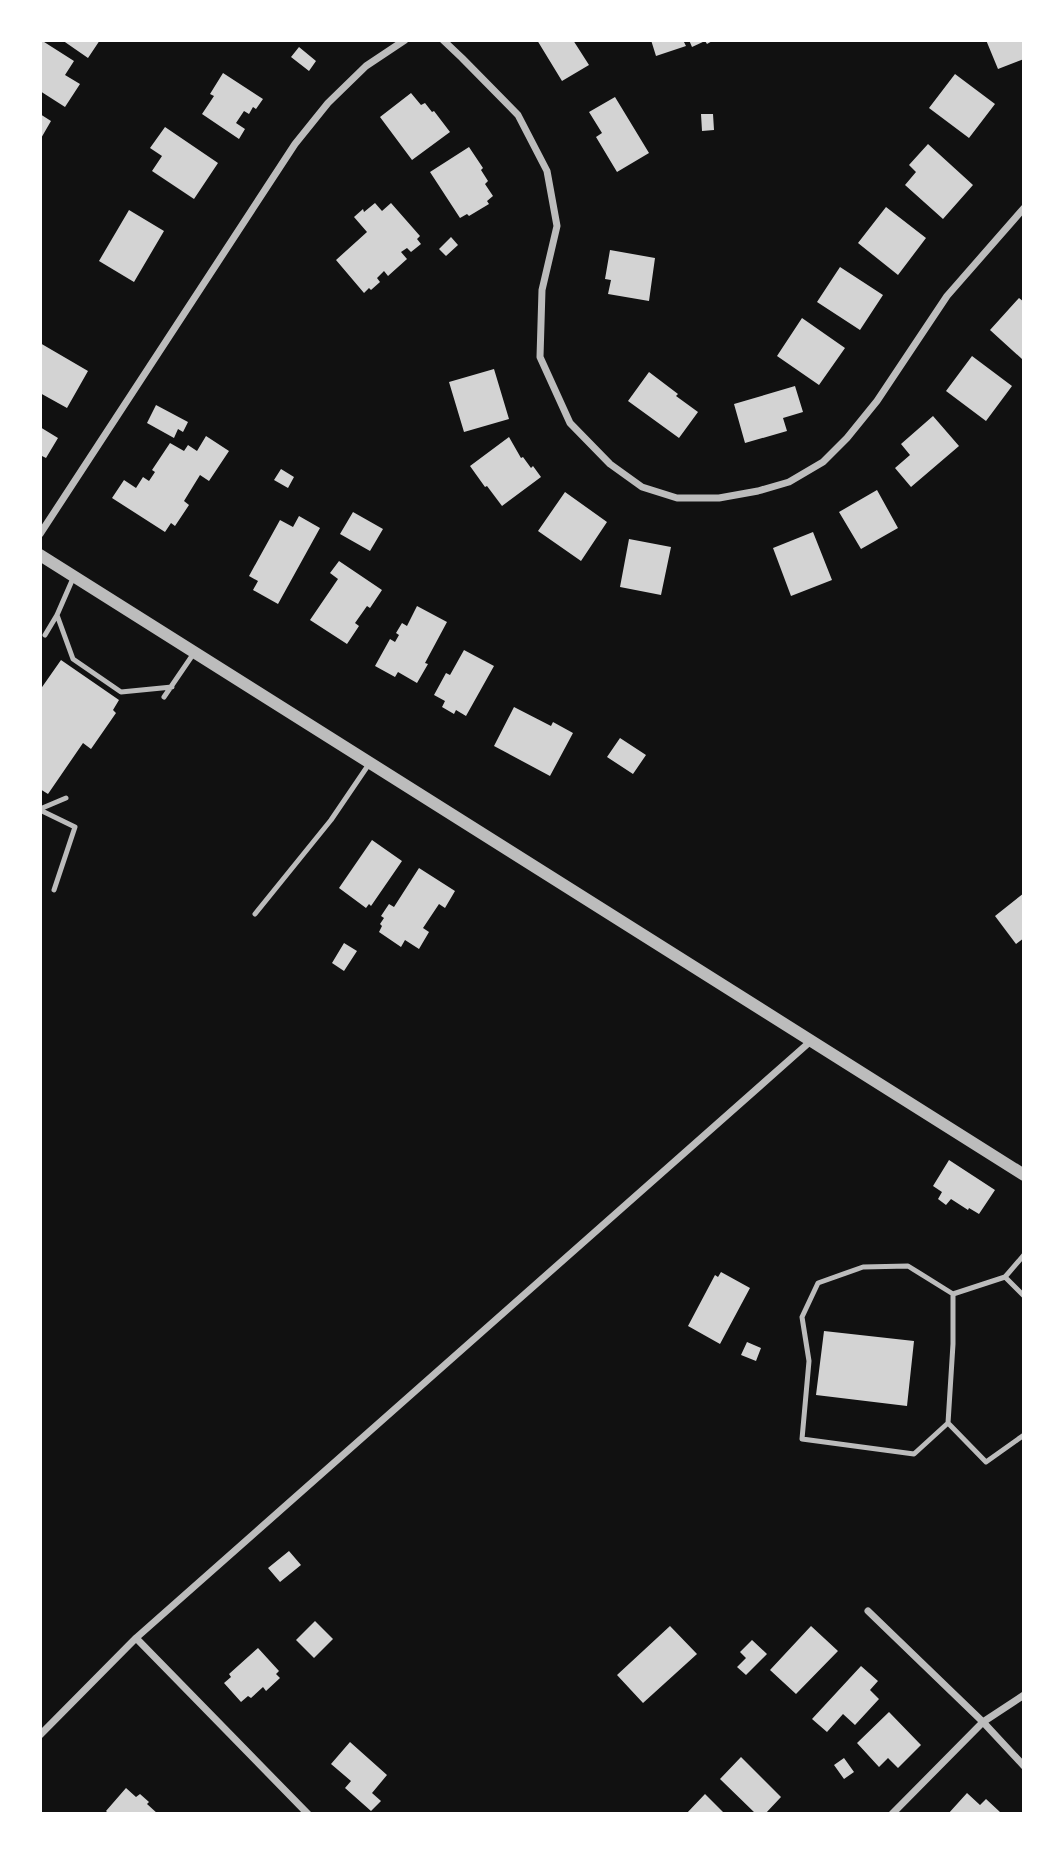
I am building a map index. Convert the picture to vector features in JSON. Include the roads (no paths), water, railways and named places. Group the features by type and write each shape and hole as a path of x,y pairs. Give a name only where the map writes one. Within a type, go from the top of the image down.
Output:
{"street":[{"path":"40,534 295,144 328,103 366,66 405,40"},
{"path":"443,40 517,115 547,171 558,226 542,290 540,357 570,423 610,464 642,487 677,498 719,498 758,491 789,482 822,462 847,438 877,401 947,296 1024,208"},
{"path":"40,555 812,1040 1022,1168"},
{"path":"40,1735 136,1638 812,1040"},
{"path":"868,1611 983,1722 1024,1766"},
{"path":"136,1638 308,1814"},
{"path":"892,1814 983,1722 1024,1695"}],"lane":[{"path":"45,635 74,576"},
{"path":"57,615 73,659 121,692 172,687"},
{"path":"164,697 194,652"},
{"path":"255,914 331,820 370,762"},
{"path":"40,810 66,798"},
{"path":"40,810 75,827 54,890"},
{"path":"953,1294 948,1423 914,1454 802,1439 809,1361 802,1317 818,1283 863,1267 908,1266 953,1294 1005,1277 1024,1255"},
{"path":"1005,1277 1024,1296"},
{"path":"948,1423 986,1461 1024,1435"}]}
